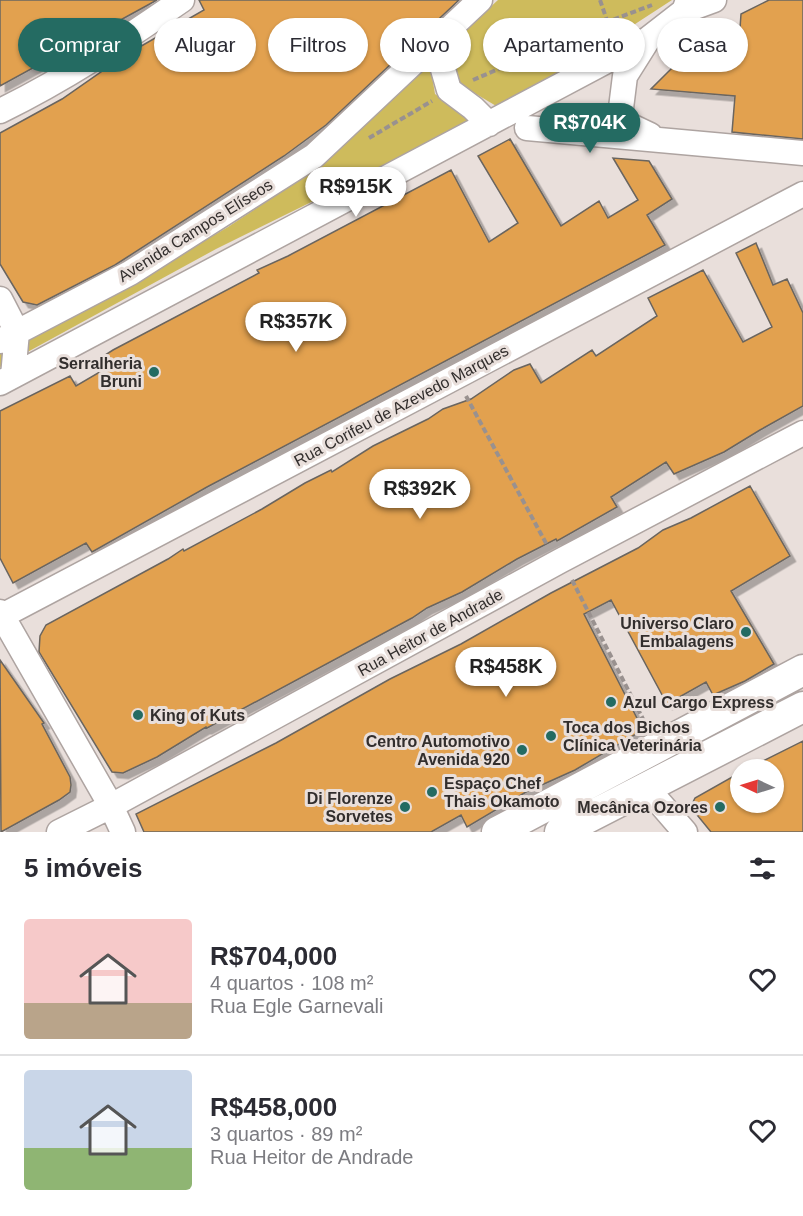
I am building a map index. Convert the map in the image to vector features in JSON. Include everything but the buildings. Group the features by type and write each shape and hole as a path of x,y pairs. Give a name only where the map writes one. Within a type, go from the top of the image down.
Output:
{"main road":[{"path":"497,832 803,670"},
{"path":"560,832 803,706"}],"street":[{"path":"0,111 27,98 123,41 182,0"},
{"name":"Avenida Campos Elíseos","path":"460,18 480,0"},
{"path":"0,299 8,336 7,379 648,39 686,5 714,0"},
{"path":"648,39 624,76 620,116 631,126 657,139"},
{"name":"Avenida Campos Elíseos","path":"8,336 130,273 314,156 403,72"},
{"path":"444,72 449,90 473,108 489,124"},
{"path":"527,128 803,153"},
{"name":"Rua Corifeu de Azevedo Marques","path":"1,615 803,194"},
{"name":"Rua Heitor de Andrade","path":"59,832 111,806 560,561 803,433"},
{"path":"1,615 111,806 123,832"},
{"path":"646,787 686,832"}],"path":[{"path":"600,0 606,18"}],"shaded area":[{"path":"498,0 672,0 644,18 483,18 483,72 561,72 503,110 457,81 456,72 471,72 471,25"},
{"path":"421,72 431,72 435,94 478,120 216,249 0,367 0,352 133,282 228,227 319,167"}],"place":[{"name":"Serralheria Bruni","path":"154,372"},
{"name":"Universo Claro Embalagens","path":"746,632"},
{"name":"Azul Cargo Express","path":"611,702"},
{"name":"King of Kuts","path":"138,715"},
{"name":"Toca dos Bichos Clínica Veterinária","path":"551,736"},
{"name":"Centro Automotivo Avenida 920","path":"522,750"},
{"name":"Espaço Chef Thais Okamoto","path":"432,792"},
{"name":"Di Florenze Sorvetes","path":"405,807"},
{"name":"Mecânica Ozores","path":"720,807"}]}
